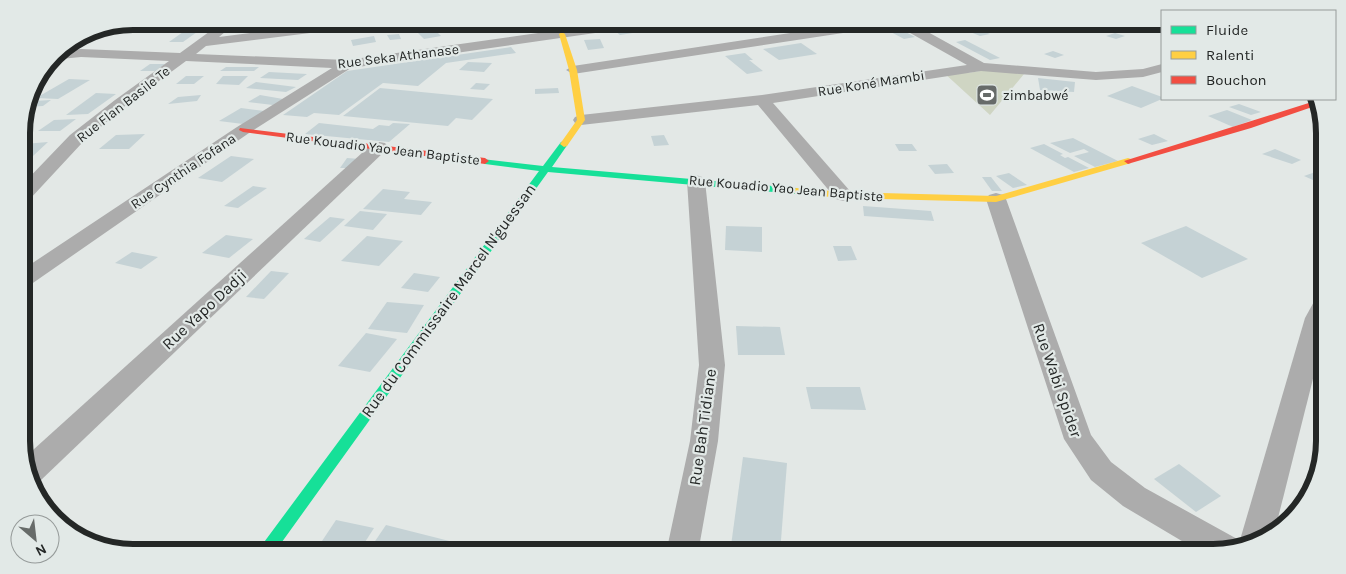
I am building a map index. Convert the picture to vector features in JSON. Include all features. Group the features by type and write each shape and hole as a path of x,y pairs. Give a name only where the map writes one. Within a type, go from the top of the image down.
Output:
{"street":[{"name":"Rue Flan Basile Te","path":"30,188 76,139 120,103 220,30"},
{"path":"205,42 302,30"},
{"name":"Rue Seka Athanase","path":"65,56 81,54 347,64 508,35 562,34 589,30"},
{"path":"573,70 837,30"},
{"path":"913,30 981,67"},
{"path":"562,34 573,70 581,120"},
{"name":"Rue Cynthia Fofana","path":"30,275 243,130 347,64"},
{"name":"Rue Koné Mambi","path":"581,120 762,100 981,67 1096,76 1143,73 1161,68"},
{"path":"762,100 844,195"},
{"name":"Rue Kouadio Yao Jean Baptiste","path":"243,130 544,169 844,195 996,199 1248,126 1312,105"},
{"name":"Rue du Commissaire Marcel N'guessan","path":"271,544 581,120"},
{"name":"Rue Yapo Dadji","path":"34,467 379,147"},
{"name":"Rue Bah Tidiane","path":"684,544 704,441 712,365 698,232 696,181"},
{"name":"Rue Wabi Spider","path":"996,199 1078,439 1101,471 1134,497 1216,544"},
{"path":"1258,534 1316,322"}],"green space":[{"name":"zimbabwé","path":"986,70 1024,74 990,115 943,72 968,73"}],"building":[{"path":"435,30 441,36 424,39 418,33"},
{"path":"614,30 652,30 620,35"},
{"path":"800,30 824,30 805,33"},
{"path":"902,30 915,37 904,39 889,31"},
{"path":"980,30 990,34 980,36 968,31"},
{"path":"183,32 197,32 183,42 169,42"},
{"path":"1115,33 1125,36 1116,39 1106,36"},
{"path":"399,34 401,39 390,40 387,35"},
{"path":"374,36 376,42 353,46 351,40"},
{"path":"600,39 604,48 588,50 584,40"},
{"path":"965,40 1000,58 990,60 956,42"},
{"path":"801,43 817,54 779,60 763,49"},
{"path":"511,47 516,53 446,63 418,86 383,83 339,115 314,113 307,117 283,115 347,71"},
{"path":"1053,51 1064,55 1055,58 1044,54"},
{"path":"745,53 753,60 749,60 763,71 747,74 725,56"},
{"path":"468,62 492,63 484,72 459,70"},
{"path":"150,64 165,64 156,71 140,71"},
{"path":"226,67 259,67 254,71 220,71"},
{"path":"269,72 307,74 298,80 260,78"},
{"path":"186,76 204,76 194,84 176,84"},
{"path":"223,76 248,76 239,85 216,84"},
{"path":"1038,78 1075,82 1074,92 1040,90"},
{"path":"69,79 90,80 58,99 37,98"},
{"path":"256,82 296,87 286,92 246,88"},
{"path":"476,83 490,84 484,90 470,89"},
{"path":"1132,86 1161,97 1161,99 1141,108 1107,96"},
{"path":"380,88 493,99 472,120 456,118 448,126 343,116"},
{"path":"558,88 559,93 535,94 535,89"},
{"path":"96,93 116,94 88,114 66,115"},
{"path":"201,95 197,101 168,104 178,97"},
{"path":"260,95 283,99 273,105 248,102"},
{"path":"51,100 43,106 34,107 36,101"},
{"path":"1239,104 1261,112 1251,115 1229,107"},
{"path":"241,108 265,111 243,124 219,121"},
{"path":"1227,110 1252,120 1233,127 1208,116"},
{"path":"76,119 60,131 38,131 54,120"},
{"path":"319,123 373,129 379,125 389,126 393,123 410,124 389,142 305,134"},
{"path":"145,134 129,149 99,149 116,135"},
{"path":"1154,134 1168,141 1152,145 1138,139"},
{"path":"664,135 669,145 654,146 651,136"},
{"path":"1073,138 1118,161 1095,167 1074,156 1089,152 1084,149 1070,153 1050,143"},
{"path":"48,142 33,156 30,156 30,144"},
{"path":"895,144 912,144 917,151 899,151"},
{"path":"1044,144 1063,154 1060,155 1065,158 1068,157 1089,168 1074,172 1030,148"},
{"path":"1275,149 1301,160 1292,164 1262,154"},
{"path":"231,156 254,159 222,182 198,178"},
{"path":"347,158 360,159 353,168 340,168"},
{"path":"947,164 954,173 935,174 928,165"},
{"path":"1316,172 1316,181 1304,176"},
{"path":"1009,173 1027,185 1013,188 996,176"},
{"path":"982,177 991,177 1002,191 992,191"},
{"path":"253,186 267,188 238,208 224,206"},
{"path":"383,189 410,192 404,199 432,202 421,215 363,209"},
{"path":"863,206 931,211 934,221 864,216"},
{"path":"360,211 387,214 373,230 344,226"},
{"path":"330,217 345,219 320,242 304,239"},
{"path":"726,226 762,227 762,252 725,250"},
{"path":"1186,226 1248,259 1202,278 1141,243"},
{"path":"226,235 253,239 229,258 202,253"},
{"path":"367,236 403,241 379,266 341,261"},
{"path":"833,246 851,246 857,260 838,261"},
{"path":"132,252 158,257 141,269 115,263"},
{"path":"271,271 289,273 264,299 246,297"},
{"path":"414,273 440,277 428,292 401,288"},
{"path":"387,302 424,305 407,333 368,329"},
{"path":"736,326 780,327 785,355 738,355"},
{"path":"366,333 397,339 370,372 338,366"},
{"path":"806,387 860,387 866,410 811,409"},
{"path":"743,457 787,463 781,544 731,544"},
{"path":"1179,464 1221,496 1196,512 1154,479"},
{"path":"336,520 374,528 364,544 320,544"},
{"path":"386,525 461,544 373,544"}],"traffic: fast":[{"path":"271,544 564,144"},
{"path":"485,161 544,169 796,191"}],"traffic: slow":[{"path":"562,34 573,70 581,120 564,144"},
{"path":"796,191 843,195 996,199 1128,161"}],"traffic: jam":[{"path":"1128,161 1312,105"},
{"path":"243,130 485,161"}],"place":[{"name":"zimbabwé","path":"987,95"}]}
